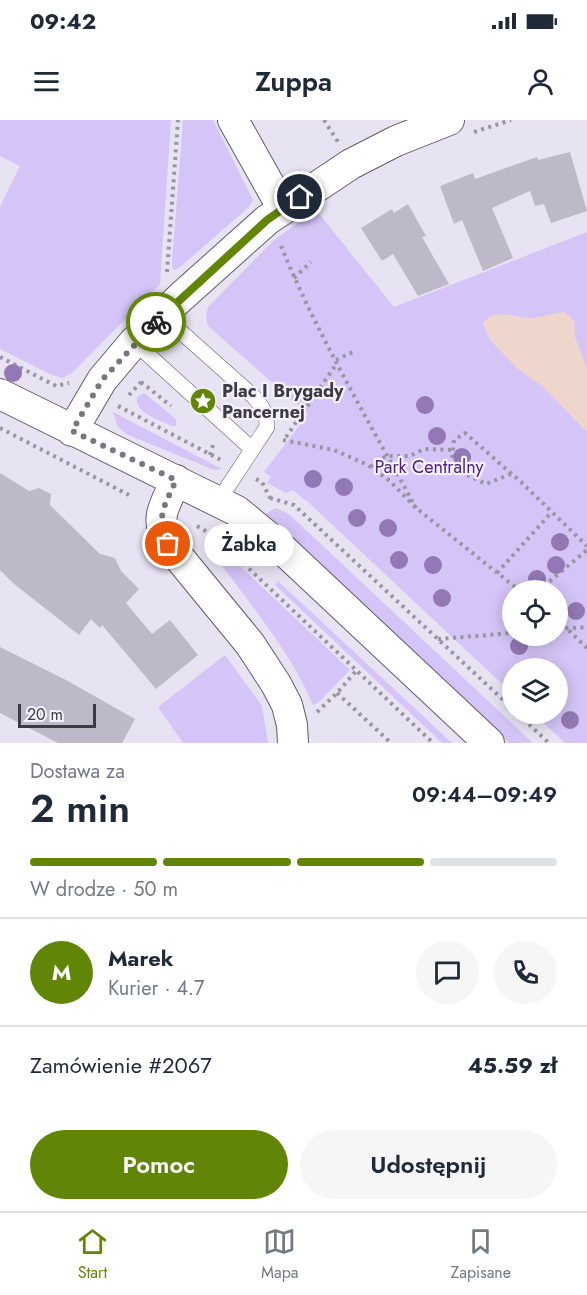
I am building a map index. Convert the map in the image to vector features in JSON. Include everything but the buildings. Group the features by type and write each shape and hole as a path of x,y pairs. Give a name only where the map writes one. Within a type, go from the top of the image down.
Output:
{"street":[{"path":"233,120 283,209"},
{"path":"72,431 102,380 135,342 267,220 351,164 396,141 449,120"},
{"path":"0,393 72,431 219,500 237,511 278,545 489,743"},
{"path":"176,480 160,521 162,531 168,544 250,644 276,684 287,705 292,725 293,743"}],"lane":[{"path":"162,315 262,405 267,417 267,427 219,500"},
{"path":"135,342 252,449"}],"path":[{"path":"166,284 178,120"},
{"path":"324,120 340,145"},
{"path":"280,242 294,278 337,362 417,508"},
{"path":"294,278 311,262"},
{"path":"302,416 337,362 353,352"},
{"path":"0,357 56,386 72,382 262,482 270,498 294,505 502,700"},
{"path":"0,429 129,495"},
{"path":"511,474 486,484 451,467 454,440 465,433 511,474 587,548 551,580"},
{"path":"284,440 334,450 371,467 390,481 417,508 506,580"},
{"path":"371,467 378,460 388,456 410,456 424,449 453,450"},
{"path":"497,573 551,513"},
{"path":"197,526 214,536 236,556 433,743"},
{"path":"569,628 587,627"},
{"path":"569,628 587,648"},
{"path":"438,639 502,634"},
{"path":"312,717 356,671"},
{"path":"337,693 392,743"},
{"path":"529,724 549,743"}],"shaded area":[{"path":"587,233 587,467 449,338"}],"green space":[{"path":"0,120 171,120 160,284 72,373 62,378 0,349 0,207 20,166 0,156"},
{"path":"183,120 213,120 253,200 249,207 174,270 172,262"},
{"name":"Park Centralny","path":"316,210 394,307 587,232 587,369 575,337 575,322 565,312 532,318 500,314 488,318 483,323 490,340 518,369 542,386 587,432 587,743 565,743 545,724 568,724 568,658 502,658 502,684 309,503 293,490 286,493 267,483 271,477 264,472 308,414 208,326 206,317 208,307 273,241"},
{"path":"144,393 176,419 176,426 144,412 137,403 137,397"},
{"path":"113,412 222,469 214,470 126,434 117,425"},
{"path":"276,508 289,514 502,714 502,724 513,724 533,743 509,743 265,514"},
{"path":"214,547 222,549 350,670 319,702 313,705 293,665 255,609 214,555 212,549"},
{"path":"278,581 452,743 442,743 275,585"},
{"path":"225,655 262,706 268,743 183,743 158,707"}],"way so far":[{"path":"156,322 102,380 72,431 176,480 160,521 168,544"}],"place":[{"name":"Plac I Brygady Pancernej","path":"203,401"},
{"name":"Żabka","path":"168,544"}],"route":[{"path":"156,322 267,220 300,197"}]}
